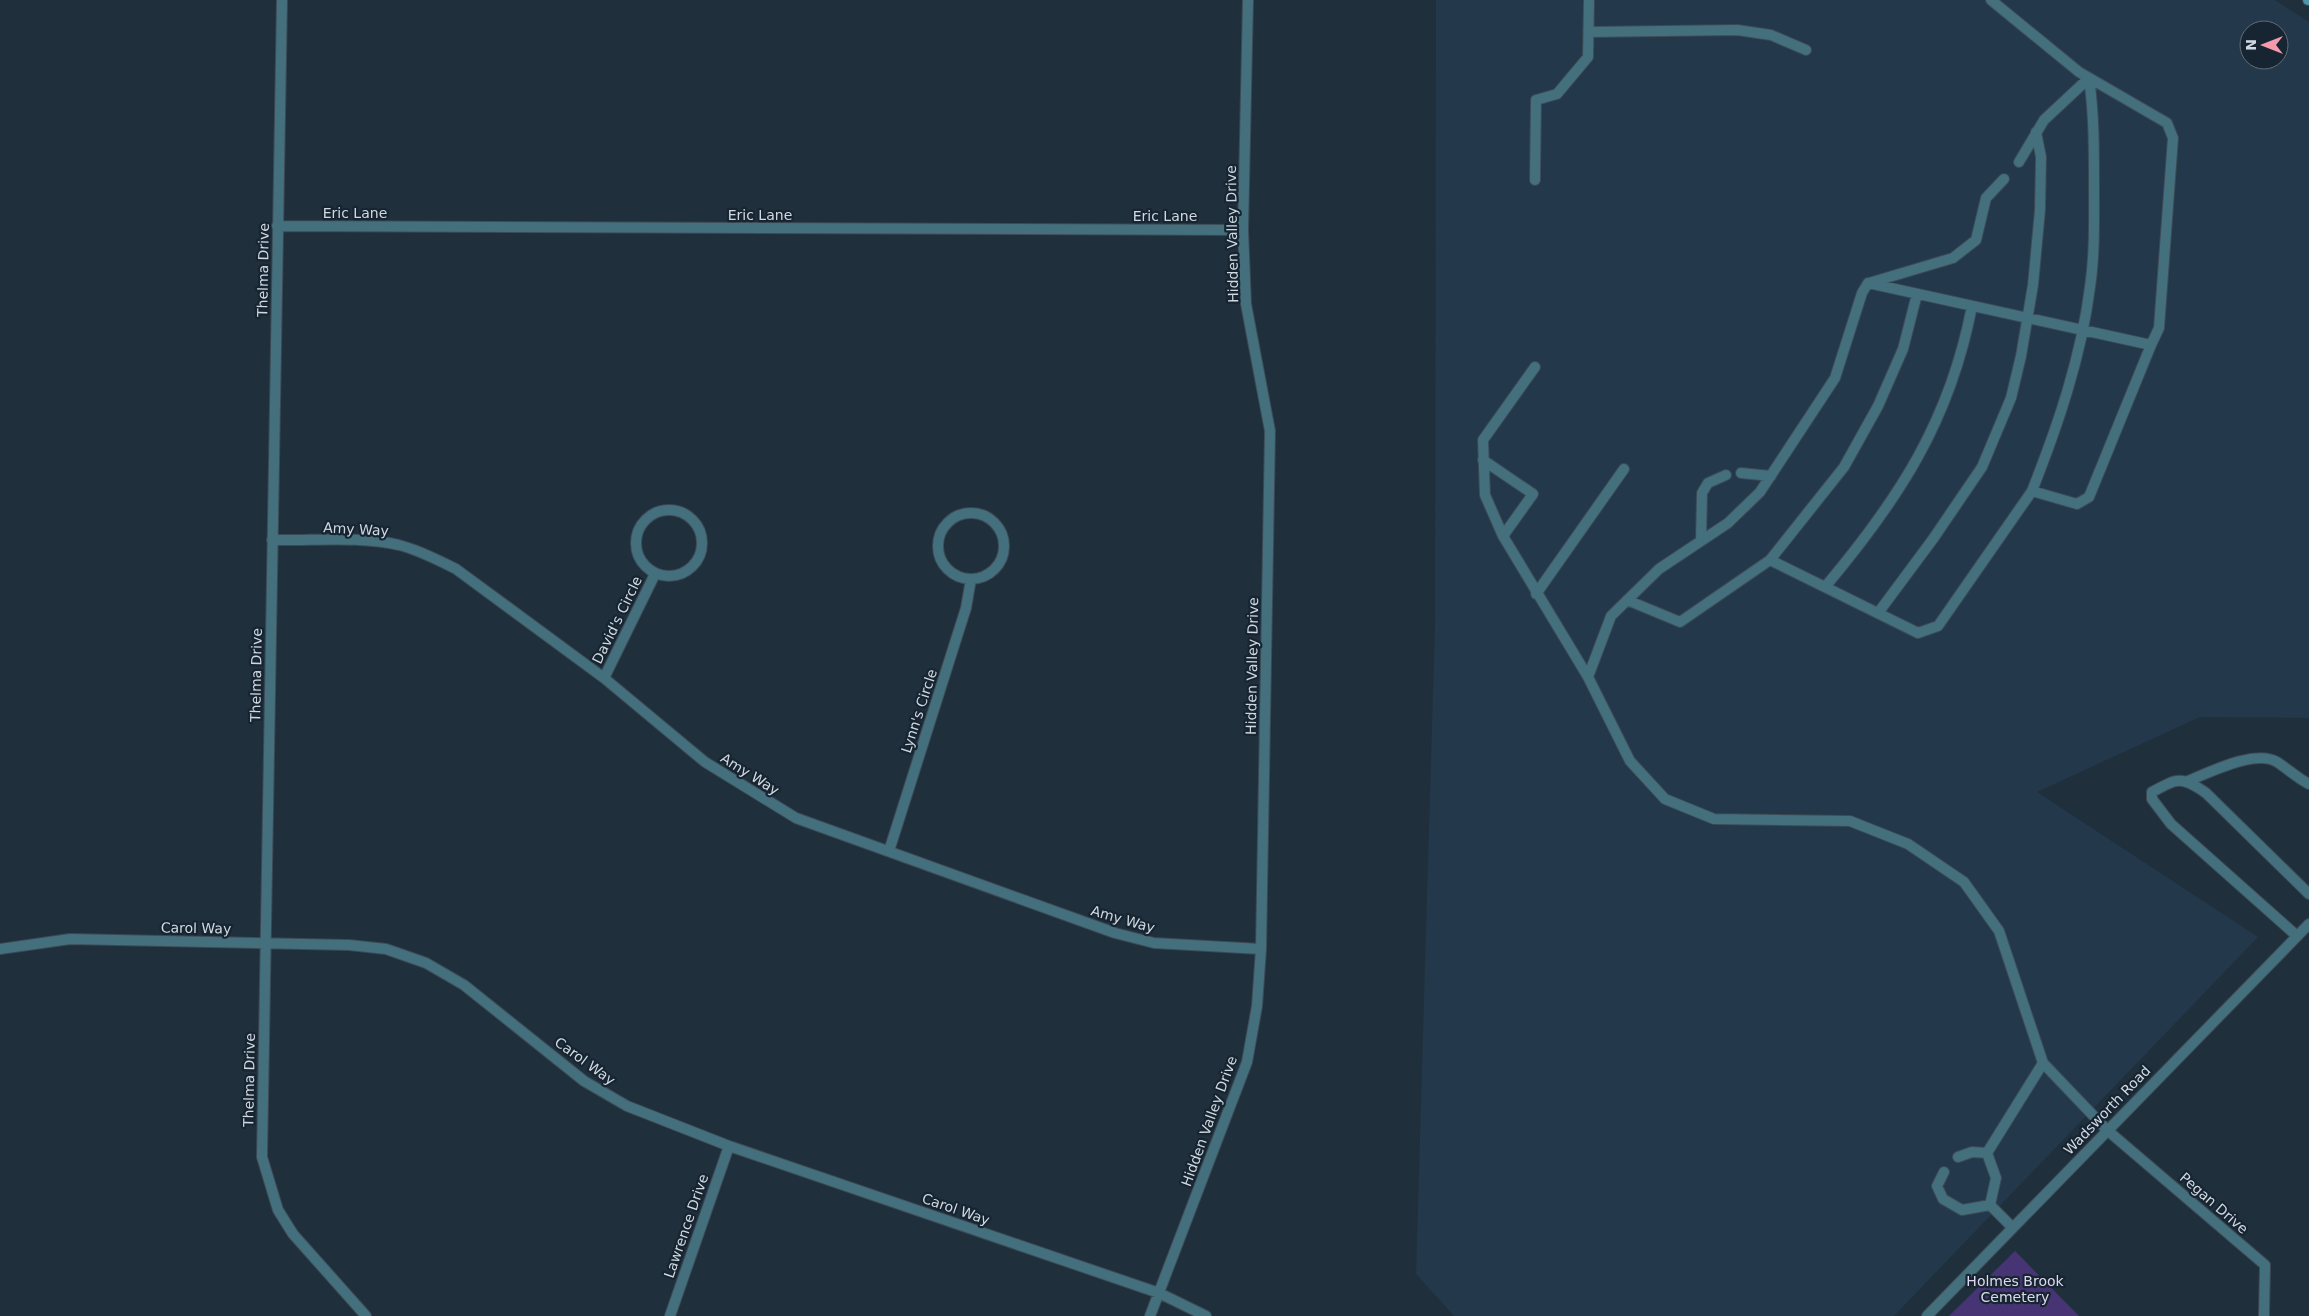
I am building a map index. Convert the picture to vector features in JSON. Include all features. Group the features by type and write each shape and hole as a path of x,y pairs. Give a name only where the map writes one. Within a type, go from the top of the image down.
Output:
{"street":[{"name":"Thelma Drive","path":"282,0 262,1156 269,1185 278,1210 293,1234 366,1316"},
{"name":"Hidden Valley Drive","path":"1150,1316 1247,1062 1257,1006 1261,949 1270,431 1246,304 1243,230 1248,0"},
{"path":"1535,180 1536,100 1558,94 1588,57 1590,0"},
{"path":"1991,0 2079,72 2167,124 2172,138 2159,328 2089,497 2077,504 2032,491"},
{"path":"1589,32 1737,30 1771,35 1806,50"},
{"path":"2019,162 2044,120 2089,78"},
{"path":"1770,560 1918,633 1938,626 2032,491 2069,390 2091,286 2094,241 2094,114 2089,78"},
{"path":"1878,613 1933,539 1982,467 2010,398 2021,356 2033,285 2040,210 2041,157 2036,132"},
{"path":"1588,678 1612,616 1659,569 1728,523 1760,492 1835,378 1862,293 1868,284 1953,258 1976,240 1986,198 2004,179"},
{"name":"Eric Lane","path":"278,226 1243,230"},
{"path":"1868,284 2151,345"},
{"path":"1627,600 1680,622 1770,560 1844,467 1878,406 1903,349 1917,294"},
{"path":"1825,587 1858,548 1901,489 1925,446 1949,394 1966,340 1972,306"},
{"path":"1535,367 1483,440 1485,495 1502,536 1588,678 1630,761 1666,799 1714,819 1850,821 1908,844 1964,882 1999,931 2043,1063 2107,1130"},
{"path":"1483,460 1533,494 1502,536"},
{"path":"1536,594 1624,469"},
{"path":"1740,473 1771,476"},
{"path":"1701,541 1702,493 1708,483 1726,475"},
{"name":"David's Circle","path":"672,509 684,512 699,527 702,537 700,557 694,566 685,573 665,577 655,574 645,567 638,557 636,546 637,534 642,523 656,512 672,509"},
{"path":"970,513 980,514 993,522 1002,535 1003,545 997,564 990,572 971,579 960,577 950,571 942,563 938,546 942,530 949,521 959,515 970,513"},
{"name":"Amy Way","path":"272,540 375,541 400,546 430,556 456,569 604,678 705,762 796,818 1115,932 1146,941 1261,949"},
{"name":"David's Circle","path":"604,678 655,574"},
{"name":"Lynn's Circle","path":"889,851 966,608 971,579"},
{"path":"2188,781 2257,757 2276,761 2292,775 2309,784"},
{"path":"2297,936 2171,824 2152,799 2152,792 2175,779 2188,781 2206,793 2309,894"},
{"name":"Wadsworth Road","path":"1927,1316 2309,924"},
{"name":"Carol Way","path":"0,950 70,939 349,945 386,949 426,964 464,985 584,1081 627,1106 729,1146 1159,1292 1206,1316"},
{"path":"1987,1153 2043,1063"},
{"name":"Pegan Drive","path":"2107,1130 2265,1265 2264,1316"},
{"name":"Lawrence Drive","path":"670,1316 729,1146"},
{"path":"1958,1157 1972,1152 1987,1153"},
{"path":"1987,1153 1996,1178 1990,1205"},
{"path":"1944,1172 1937,1186 1943,1199 1962,1210 1990,1205"},
{"path":"1990,1205 2012,1227"}],"shaded area":[{"path":"1436,0 2275,0 2309,22 2309,718 2200,717 2037,792 2258,937 1894,1316 1454,1316 1416,1274 1435,623"}],"green space":[{"name":"Holmes Brook Cemetery","path":"2015,1251 2079,1316 1949,1316"}]}
